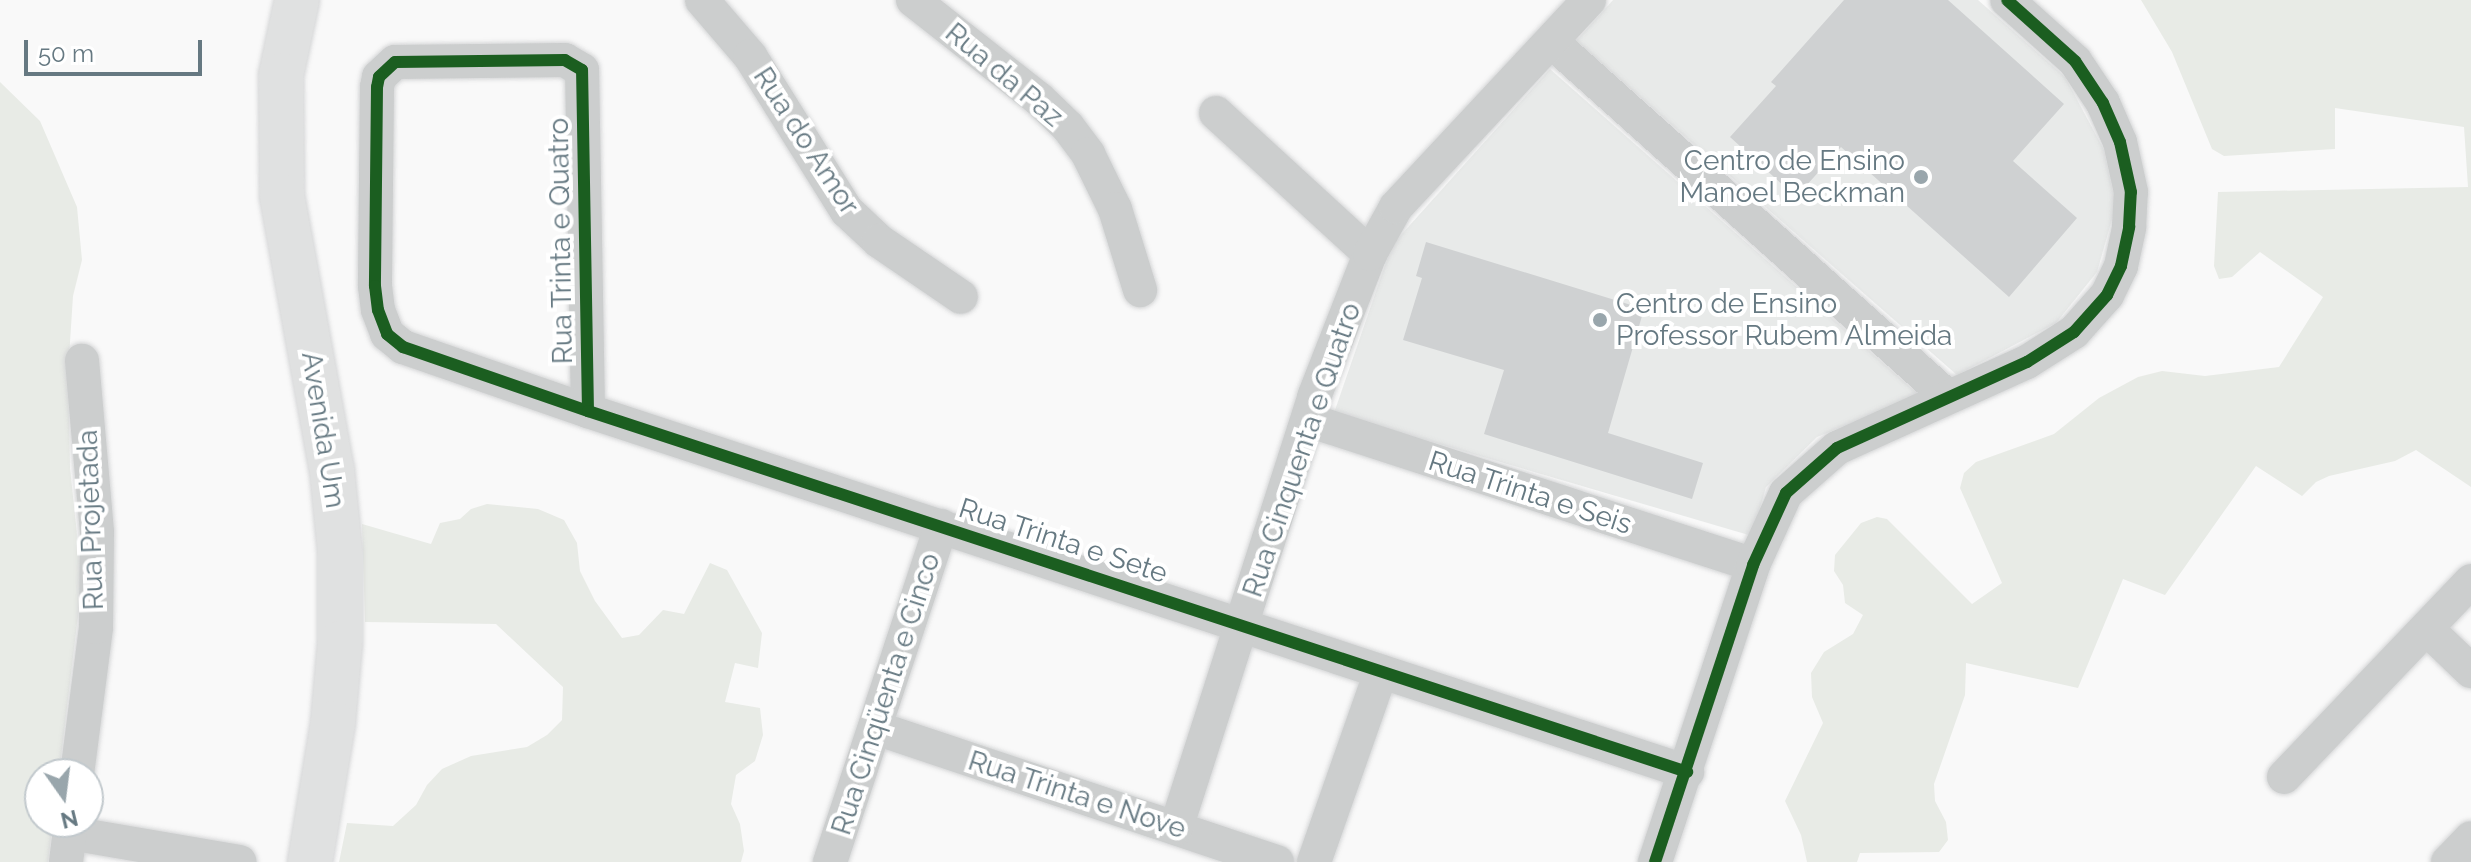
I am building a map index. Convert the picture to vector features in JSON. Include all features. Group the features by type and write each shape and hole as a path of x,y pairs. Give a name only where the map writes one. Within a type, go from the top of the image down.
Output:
{"main road":[{"name":"Avenida Um","path":"272,0 259,82 262,201 317,552 315,660 287,862"},
{"name":"Avenida Um","path":"297,0 281,75 279,136 282,196 332,470 340,552 340,643 333,723 310,862"}],"street":[{"name":"Rua do Amor","path":"702,0 750,56 847,211 879,241 961,297"},
{"name":"Rua da Paz","path":"913,0 1039,99 1068,127 1088,154 1115,209 1140,290"},
{"name":"Rua Cinquenta e Quatro","path":"1176,828 1308,420 1370,254 1396,207 1589,0"},
{"path":"1655,862 1753,565 1786,493 1813,465 1837,448 2027,362 2074,332 2107,295 2121,266 2129,227 2131,192 2120,142 2103,103 2075,61 2007,0"},
{"path":"1552,42 1947,396"},
{"name":"Rua Trinta e Quatro","path":"395,62 565,60 582,70 588,411"},
{"name":"Rua Trinta e Sete","path":"395,62 379,77 377,87 378,310 387,334 403,347 424,357 1687,772"},
{"path":"1216,113 1370,254"},
{"name":"Rua Projetada","path":"79,758 96,627 97,563 82,361"},
{"name":"Rua Trinta e Seis","path":"1308,420 1753,565"},
{"name":"Rua Cinqüenta e Cinco","path":"830,862 941,526"},
{"path":"2284,777 2471,581"},
{"path":"2427,629 2471,671"},
{"path":"1314,862 1381,672"},
{"name":"Rua Trinta e Nove","path":"876,728 1277,862"},
{"path":"2448,862 2471,838"},
{"path":"69,839 240,862"}],"shaded area":[{"name":"Centro de Ensino Manoel Beckman","path":"1613,0 1978,0 2065,77 2104,150 2116,205 2097,272 2056,323 1957,375 1576,41"},
{"path":"2141,0 2471,0 2471,487 2416,450 2395,461 2329,476 2316,482 2302,496 2256,466 2165,595 2123,579 2078,688 1966,663 1965,695 1934,784 1935,801 1946,822 1948,840 1939,852 1860,853 1857,862 1807,862 1801,835 1785,801 1823,723 1812,697 1811,673 1824,652 1853,634 1863,615 1845,603 1843,585 1834,571 1835,555 1861,523 1877,517 1887,519 1972,604 2002,583 1960,488 1964,473 1976,462 2054,434 2099,398 2138,377 2162,371 2205,376 2279,367 2323,297 2260,252 2232,277 2219,279 2214,266 2218,192 2468,187 2464,127 2335,108 2335,149 2224,156 2212,149 2172,52"},
{"name":"Centro de Ensino Professor Rubem Almeida","path":"1550,69 1919,395 1817,437 1766,487 1752,536 1334,413 1392,245"},
{"path":"0,82 40,121 77,207 82,260 73,296 68,373 70,468 82,582 61,758 24,758 24,838 51,838 48,862 0,862"},
{"path":"487,504 538,509 564,520 577,543 580,571 595,601 622,638 639,635 663,610 684,614 710,563 727,570 762,633 758,668 735,663 725,702 760,708 763,735 755,761 736,775 731,804 740,824 744,851 741,862 339,862 347,823 393,826 416,805 427,785 442,769 471,756 527,747 547,735 562,720 563,687 496,624 365,622 362,524 431,544 440,523 460,519 471,509"}],"building":[{"path":"1844,0 1948,0 2064,104 2013,161 2077,218 2009,297 1841,147 1796,197 1730,137 1776,86 1771,82"},
{"path":"1426,242 1644,309 1608,433 1703,463 1692,499 1484,434 1504,370 1403,340 1422,278 1416,276"}],"cycle path":[{"path":"1655,862 1753,565 1786,493 1837,448 2027,362 2074,332 2107,295 2121,266 2129,227 2131,192 2120,142 2103,103 2075,61 2007,0"},
{"path":"588,411 582,70 565,60 395,62 379,77 377,87 375,286 378,310 387,334 403,347 588,411 1687,772"}],"place":[{"name":"Centro de Ensino Manoel Beckman","path":"1921,177"},
{"name":"Centro de Ensino Professor Rubem Almeida","path":"1600,320"}]}
